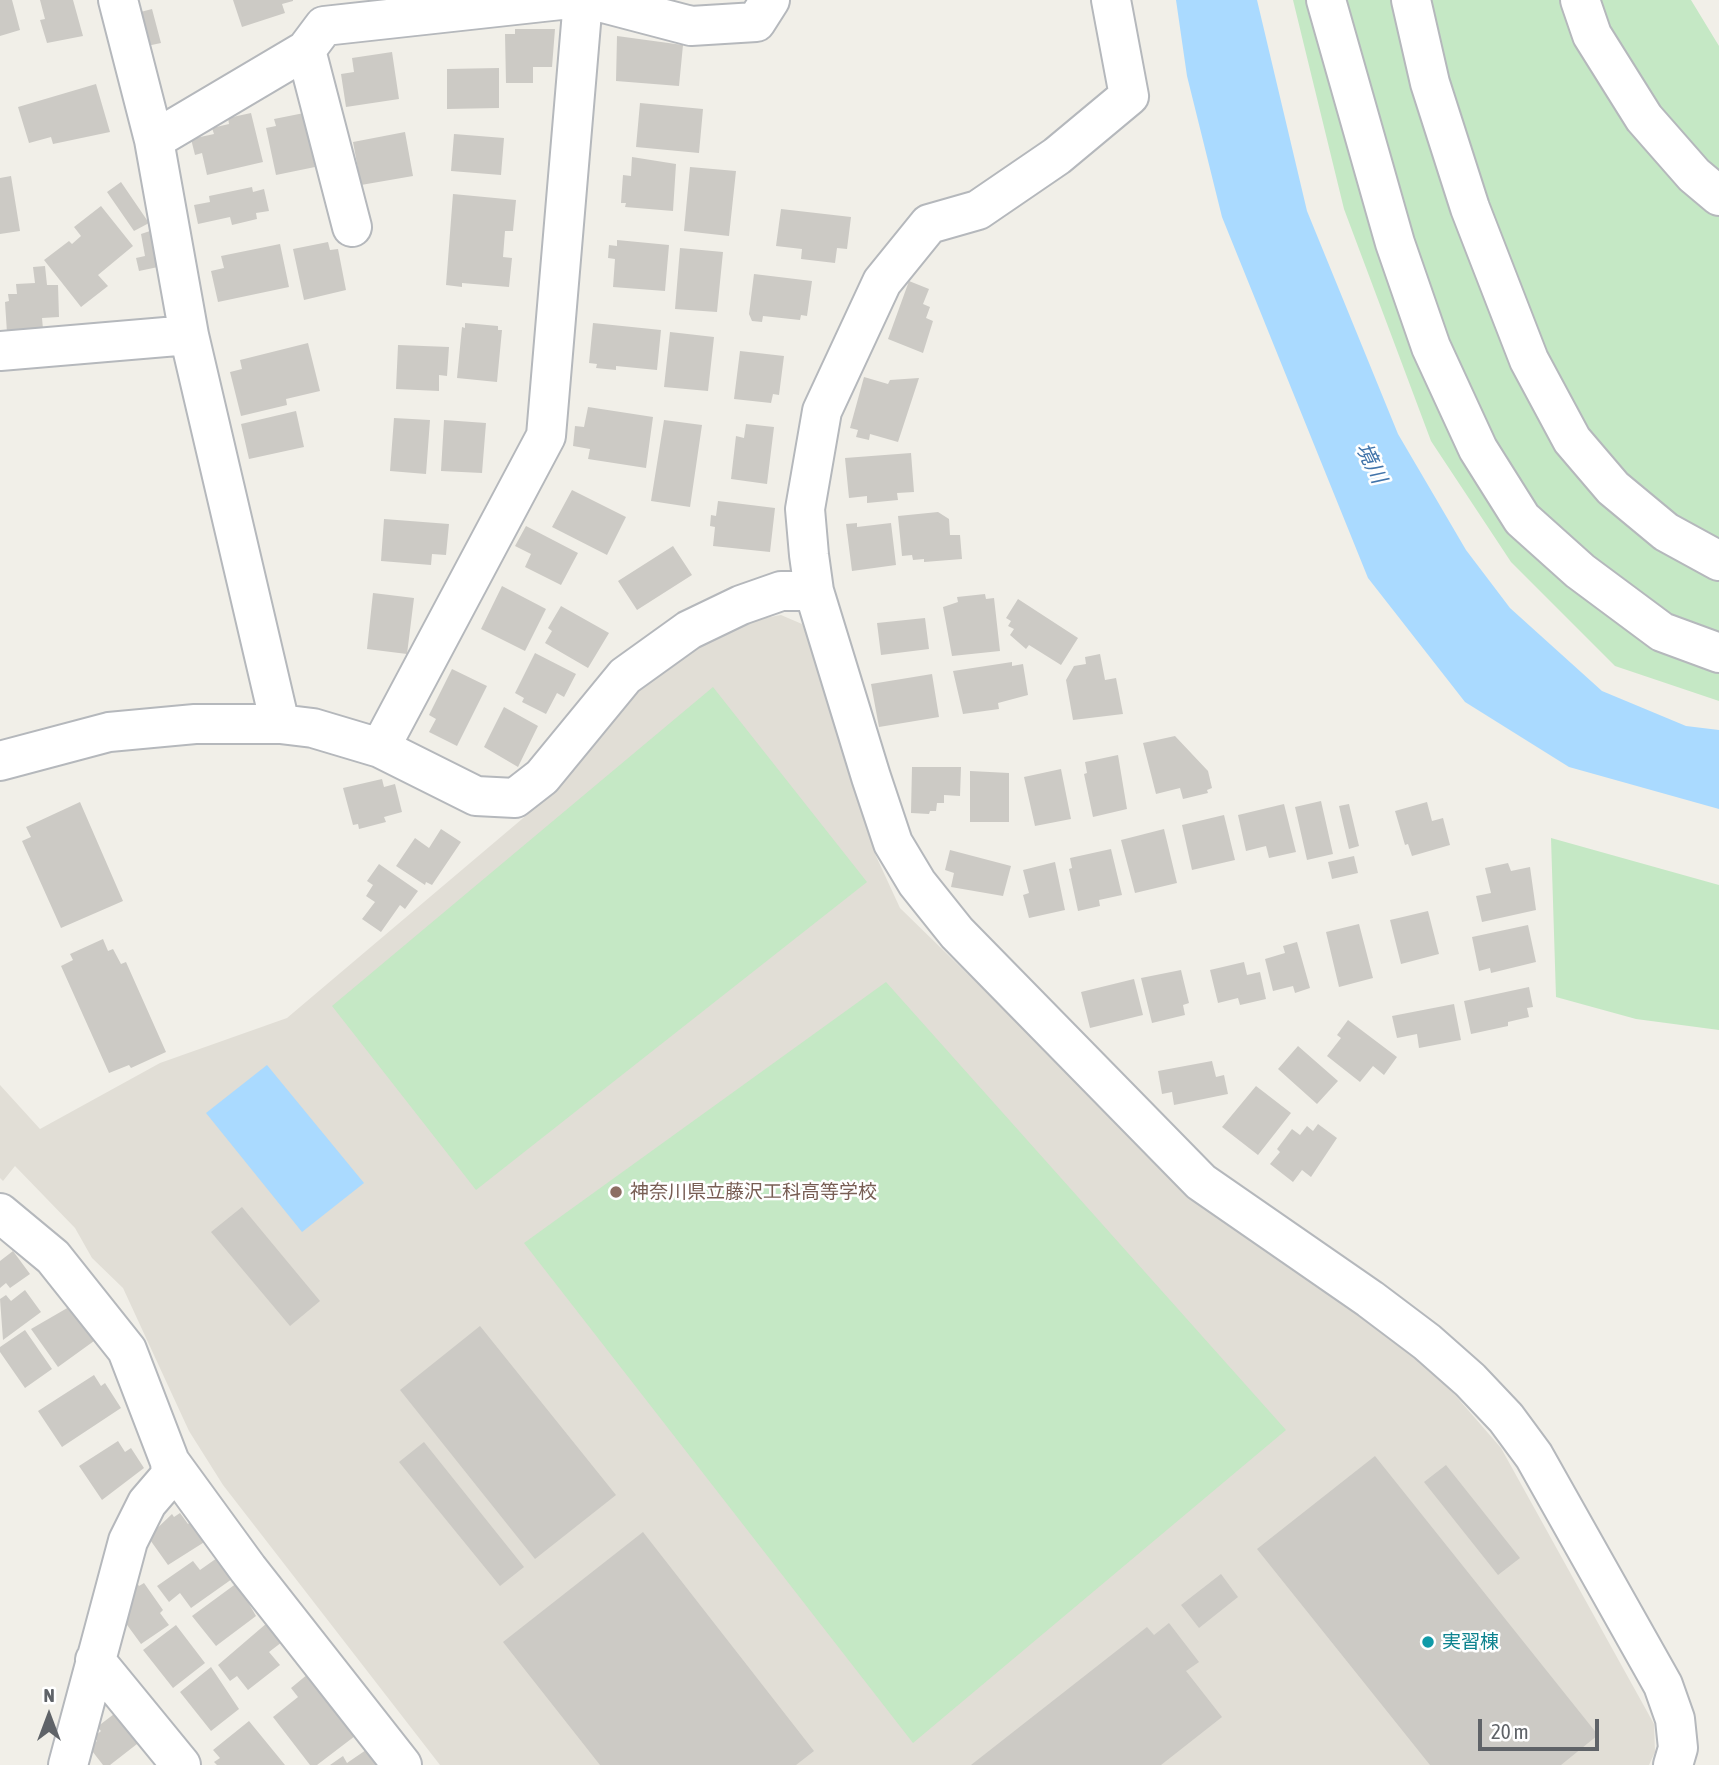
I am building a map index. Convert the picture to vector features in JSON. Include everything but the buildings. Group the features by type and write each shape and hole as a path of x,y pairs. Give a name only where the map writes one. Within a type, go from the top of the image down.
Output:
{"street":[{"path":"118,0 154,140 189,335 280,724"},
{"path":"154,140 315,25 561,0"},
{"path":"380,748 546,436 583,0"},
{"path":"592,0 691,26 756,22 771,0"},
{"path":"1111,0 1129,96 1057,156 978,210 929,224 882,282 822,411 805,509 814,591 893,843 917,883 957,933 1201,1182 1370,1298 1427,1342 1470,1380 1506,1418 1534,1456 1663,1685 1675,1719 1678,1748 1673,1765"},
{"path":"1326,0 1395,243 1430,347 1478,449 1522,519 1580,571 1662,632 1719,653"},
{"path":"1411,0 1430,82 1470,208 1529,360 1572,440 1613,488 1666,532 1719,561"},
{"path":"1580,0 1592,35 1644,118 1694,175 1719,196"},
{"path":"315,25 352,227"},
{"path":"0,351 189,335"},
{"path":"0,761 109,732 195,724 280,724 313,728 380,748 476,796 515,798 542,777 625,676 689,630 741,605 781,592 814,591"},
{"path":"0,1213 53,1257 127,1350 170,1462 248,1569 402,1765"},
{"path":"68,1765 128,1541 147,1503 171,1475 170,1462"},
{"path":"95,1660 181,1765"}],"shaded area":[{"name":"神奈川県立藤沢工科高等学校","path":"781,615 802,624 819,663 848,769 876,856 900,908 1156,1158 1407,1346 1455,1395 1501,1448 1654,1724 1655,1752 1649,1765 440,1765 223,1485 189,1431 123,1288 92,1258 75,1228 15,1166 3,1181 0,1178 0,1085 40,1129 160,1063 287,1018 561,786 604,726 643,686 695,646 754,620"}],"green space":[{"path":"1293,0 1691,0 1719,46 1719,701 1615,666 1511,562 1431,441 1344,209"},
{"path":"713,687 867,882 476,1190 332,1006"},
{"path":"1551,838 1719,885 1719,1030 1636,1019 1556,997"},
{"path":"886,982 1286,1430 913,1743 524,1243"}],"water":[{"name":"境川","path":"1176,0 1257,0 1307,211 1398,434 1466,550 1510,608 1602,691 1686,726 1719,730 1719,809 1569,767 1465,702 1368,578 1222,217 1187,76"},
{"path":"267,1065 364,1183 302,1232 206,1113"}],"place":[{"name":"神奈川県立藤沢工科高等学校","path":"616,1192"},
{"name":"実習棟","path":"1428,1642"}]}
